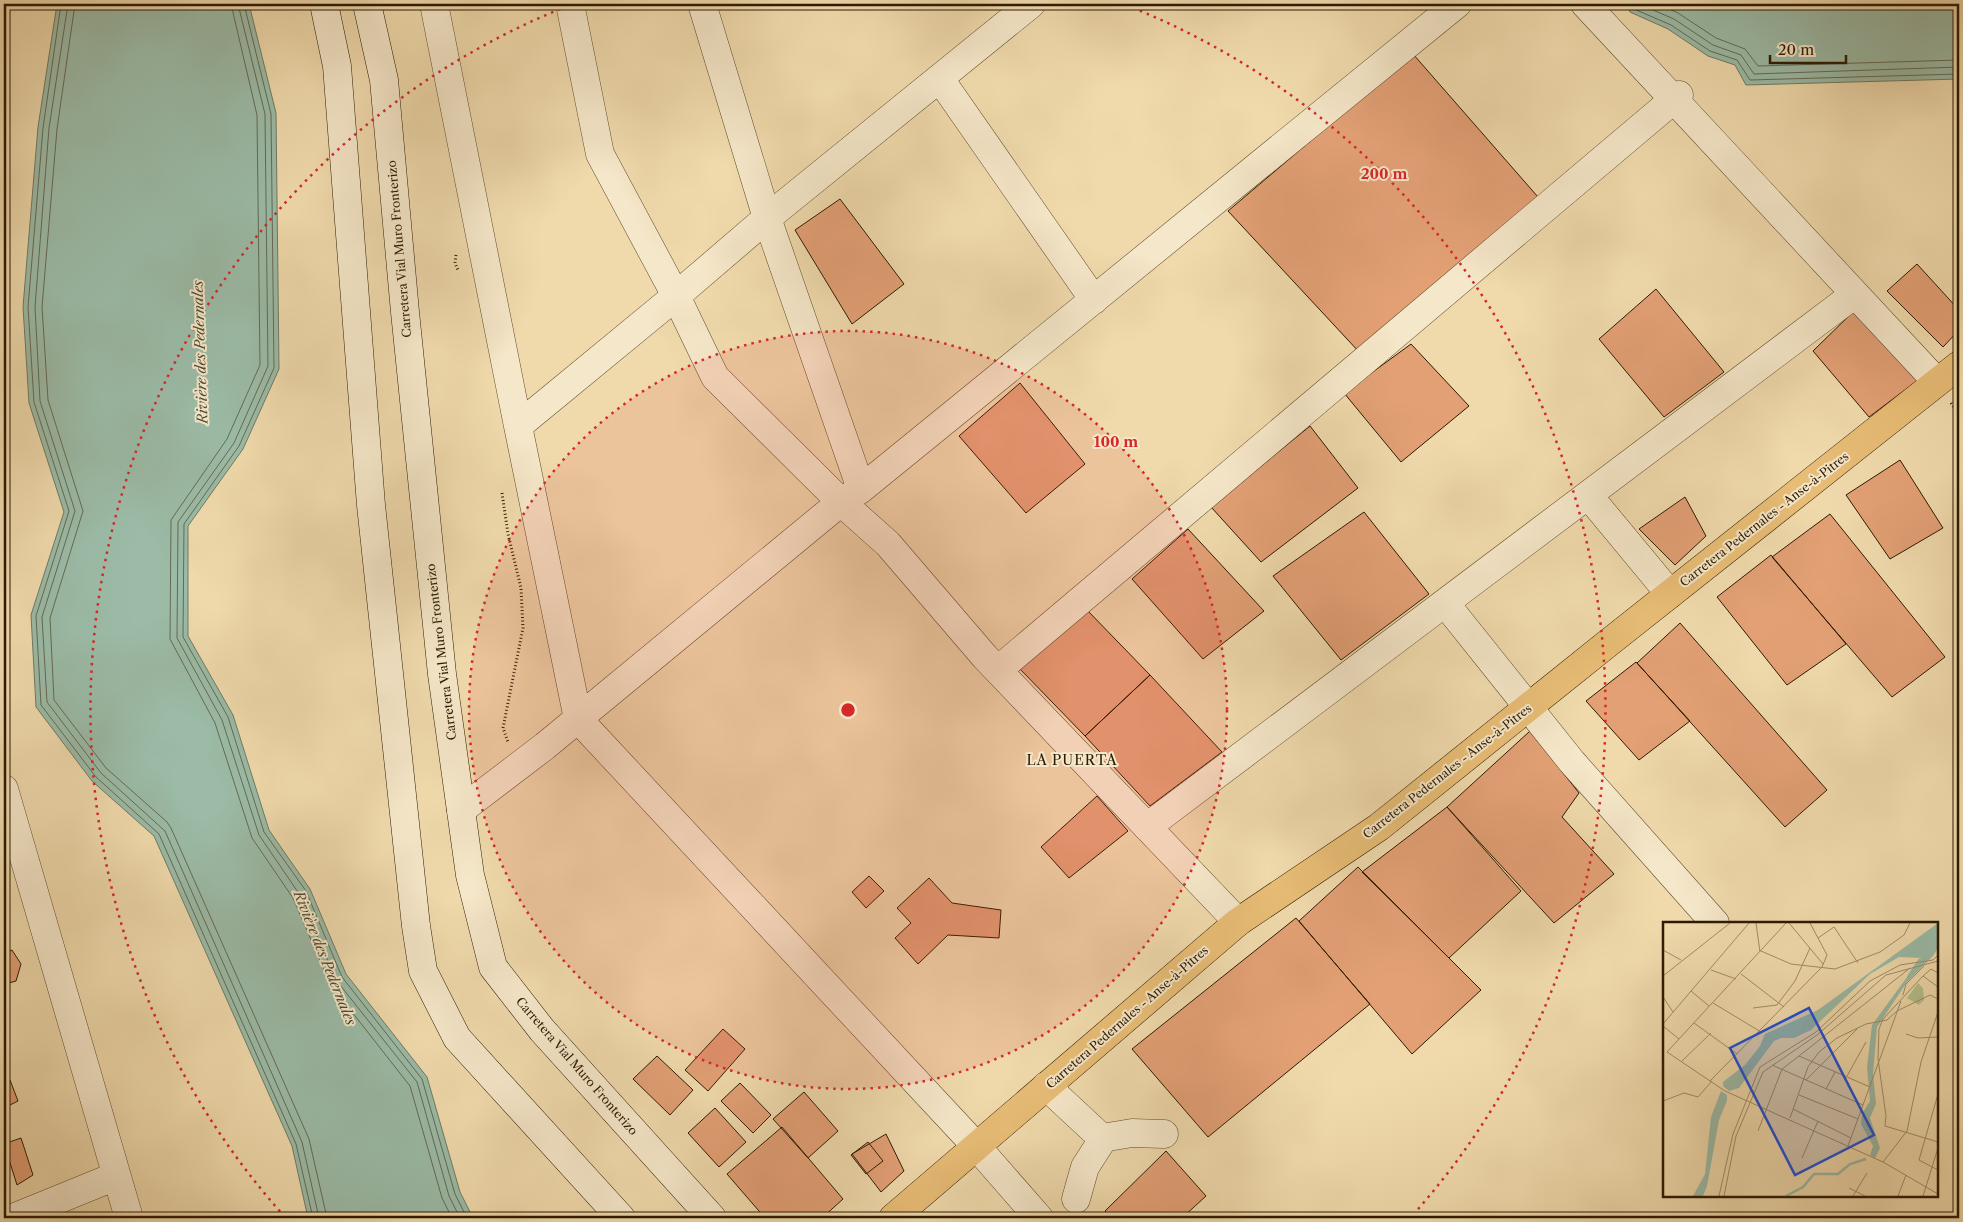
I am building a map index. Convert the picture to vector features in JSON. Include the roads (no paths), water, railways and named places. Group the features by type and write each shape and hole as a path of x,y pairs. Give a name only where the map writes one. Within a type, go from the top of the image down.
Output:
{"main road":[{"name":"Carretera Pedernales - Anse-à-Pitres","path":"892,1218 1238,922 1379,828 1959,364"}],"street":[{"path":"324,4 337,66 371,505 416,926 423,971 457,1038 621,1218"},
{"name":"Carretera Vial Muro Fronterizo","path":"367,4 384,80 405,312 442,674 470,875 493,967 542,1030 712,1218"},
{"path":"434,4 578,719 977,1146 1039,1218"},
{"path":"570,4 600,154 676,296 715,376 851,495 888,544 998,670 1238,922"},
{"path":"702,4 851,495"},
{"path":"518,426 676,296 767,218 1032,4"},
{"path":"461,810 578,719 851,495 1457,4"},
{"path":"1585,4 1937,382"},
{"path":"940,79 1094,300"},
{"path":"998,670 1679,95"},
{"path":"1147,827 1855,294"},
{"path":"1588,495 1670,594"},
{"path":"1445,603 1572,762 1714,922"},
{"path":"4,789 129,1218"},
{"path":"1046,1086 1102,1138"},
{"path":"1102,1138 1132,1133 1164,1134"},
{"path":"1076,1199 1085,1167 1102,1138"},
{"path":"12,1218 116,1176"}],"water":[{"name":"Rivière des Pedernales","path":"57,4 249,4 276,113 279,369 243,449 188,526 188,636 233,715 269,830 310,889 346,974 427,1077 460,1192 473,1218 308,1218 292,1146 154,836 92,781 36,707 31,615 64,512 29,403 23,307 38,127"},
{"path":"1626,4 1959,4 1959,79 1746,85 1735,65 1708,56 1668,29 1630,12"}],"district":[{"name":"LA PUERTA","path":"1072,760"}]}
